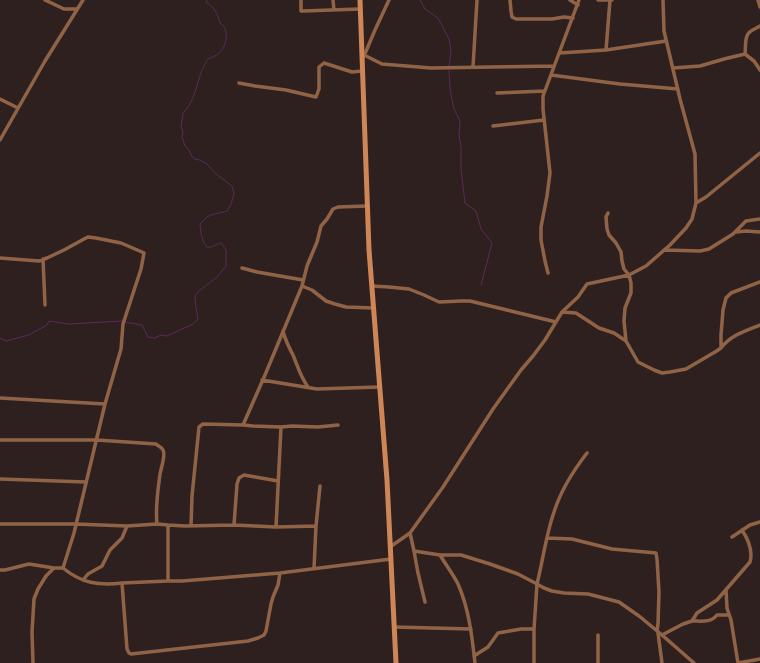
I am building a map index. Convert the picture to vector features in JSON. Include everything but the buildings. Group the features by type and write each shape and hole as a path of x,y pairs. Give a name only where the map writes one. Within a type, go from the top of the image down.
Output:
{"main road":[{"path":"360,0 367,206 373,308 387,480 396,663"}],"street":[{"path":"45,0 64,9 77,9"},
{"path":"0,140 45,61 83,0"},
{"path":"301,0 302,11 360,9"},
{"path":"333,0 334,10"},
{"path":"362,63 389,0"},
{"path":"474,67 477,0"},
{"path":"510,0 512,17 552,19 564,17 572,18"},
{"path":"570,0 578,4"},
{"path":"548,273 541,240 541,228 550,173 543,96 579,0"},
{"path":"598,0 611,0 606,50"},
{"path":"390,547 410,533 443,487 493,409 533,356 562,312 578,297 587,284 629,274 646,266 686,228 692,219 696,203 695,154 666,41 664,31 663,0"},
{"path":"758,0 760,7"},
{"path":"760,26 748,32 746,36 746,54 754,61 760,70"},
{"path":"559,53 606,50 666,41"},
{"path":"673,68 700,66 746,54"},
{"path":"364,56 382,64 431,68 554,66"},
{"path":"239,83 286,90 316,97 319,88 319,67 324,63 352,72 362,71"},
{"path":"551,75 620,84 678,89"},
{"path":"497,93 545,91"},
{"path":"0,99 18,108"},
{"path":"492,126 544,120"},
{"path":"696,203 706,197 760,153"},
{"path":"243,425 302,286 307,266 317,242 321,226 333,210 338,207 367,206"},
{"path":"608,213 606,217 608,235 616,243 621,252 624,269 629,274 631,283 631,293 625,308 624,321 626,341 638,362 662,373 686,369 721,348 726,341 743,331 760,326"},
{"path":"664,250 700,251 709,249 735,232 746,221 760,219"},
{"path":"735,232 760,232"},
{"path":"0,258 39,261 88,237 121,243 143,252 141,269 123,324 121,349 105,404 74,533 63,568"},
{"path":"43,259 45,306"},
{"path":"242,268 256,272 303,280"},
{"path":"721,348 720,335 726,298 731,293 760,282"},
{"path":"302,286 312,290 326,301 335,304 346,307 373,308"},
{"path":"372,286 409,289 439,302 470,301 556,322"},
{"path":"562,312 576,313 599,328 614,333 626,341"},
{"path":"283,331 284,337 302,380 308,387"},
{"path":"262,380 317,389 379,387"},
{"path":"0,398 105,404"},
{"path":"191,526 192,496 199,427 203,424 281,427 318,427 338,425"},
{"path":"276,527 281,427"},
{"path":"0,440 97,440 156,444 161,447 164,454 157,500 157,524"},
{"path":"534,663 534,629 537,584 547,538 561,493 587,453"},
{"path":"234,525 238,478 244,475 278,481"},
{"path":"0,479 86,482"},
{"path":"314,568 320,486"},
{"path":"732,537 750,525 760,522"},
{"path":"0,524 127,526 157,524 276,527 316,526"},
{"path":"168,525 168,580"},
{"path":"84,580 88,574 102,566 110,550 122,538 127,526"},
{"path":"692,621 697,613 716,600 726,590 751,560 750,544 742,530"},
{"path":"410,533 425,602"},
{"path":"547,538 559,537 612,549 656,553 659,580 658,632 662,663"},
{"path":"414,551 440,555 461,555 518,574 552,591 588,594 619,602 662,635 694,663"},
{"path":"440,555 451,571 459,587 466,609 471,629 474,663"},
{"path":"0,570 28,564 63,568 79,579 100,584 109,584 168,580 182,581 280,573 391,559"},
{"path":"33,663 32,632 34,599 46,576 54,568"},
{"path":"122,583 127,649 131,654 248,641 264,635 280,573"},
{"path":"726,590 727,608 731,620 738,663 760,659"},
{"path":"662,635 682,624 692,621 710,621 717,615 729,615"},
{"path":"394,627 471,629"},
{"path":"474,656 488,646 498,633 521,628 534,629"},
{"path":"598,635 598,663"}],"waterway":[{"path":"125,322 142,325 148,337 155,338 161,335 167,336 193,324 198,319 195,296 217,277 226,266 226,250 221,243 207,247 202,239 200,224 212,214 227,211 234,194 232,186 215,173 207,164 200,160 194,159 185,146 181,127 183,113 193,98 202,70 208,59 215,56 222,50 226,38 225,29 220,23 215,11 206,2 207,0"},
{"path":"420,0 425,9 438,18 449,39 451,51 449,66"},
{"path":"449,70 450,89 454,109 460,121 459,136 461,147 461,169 465,203 476,211 481,229 492,243 481,285"},
{"path":"0,338 6,341 29,335 47,325 49,321 69,324 122,321"}]}
